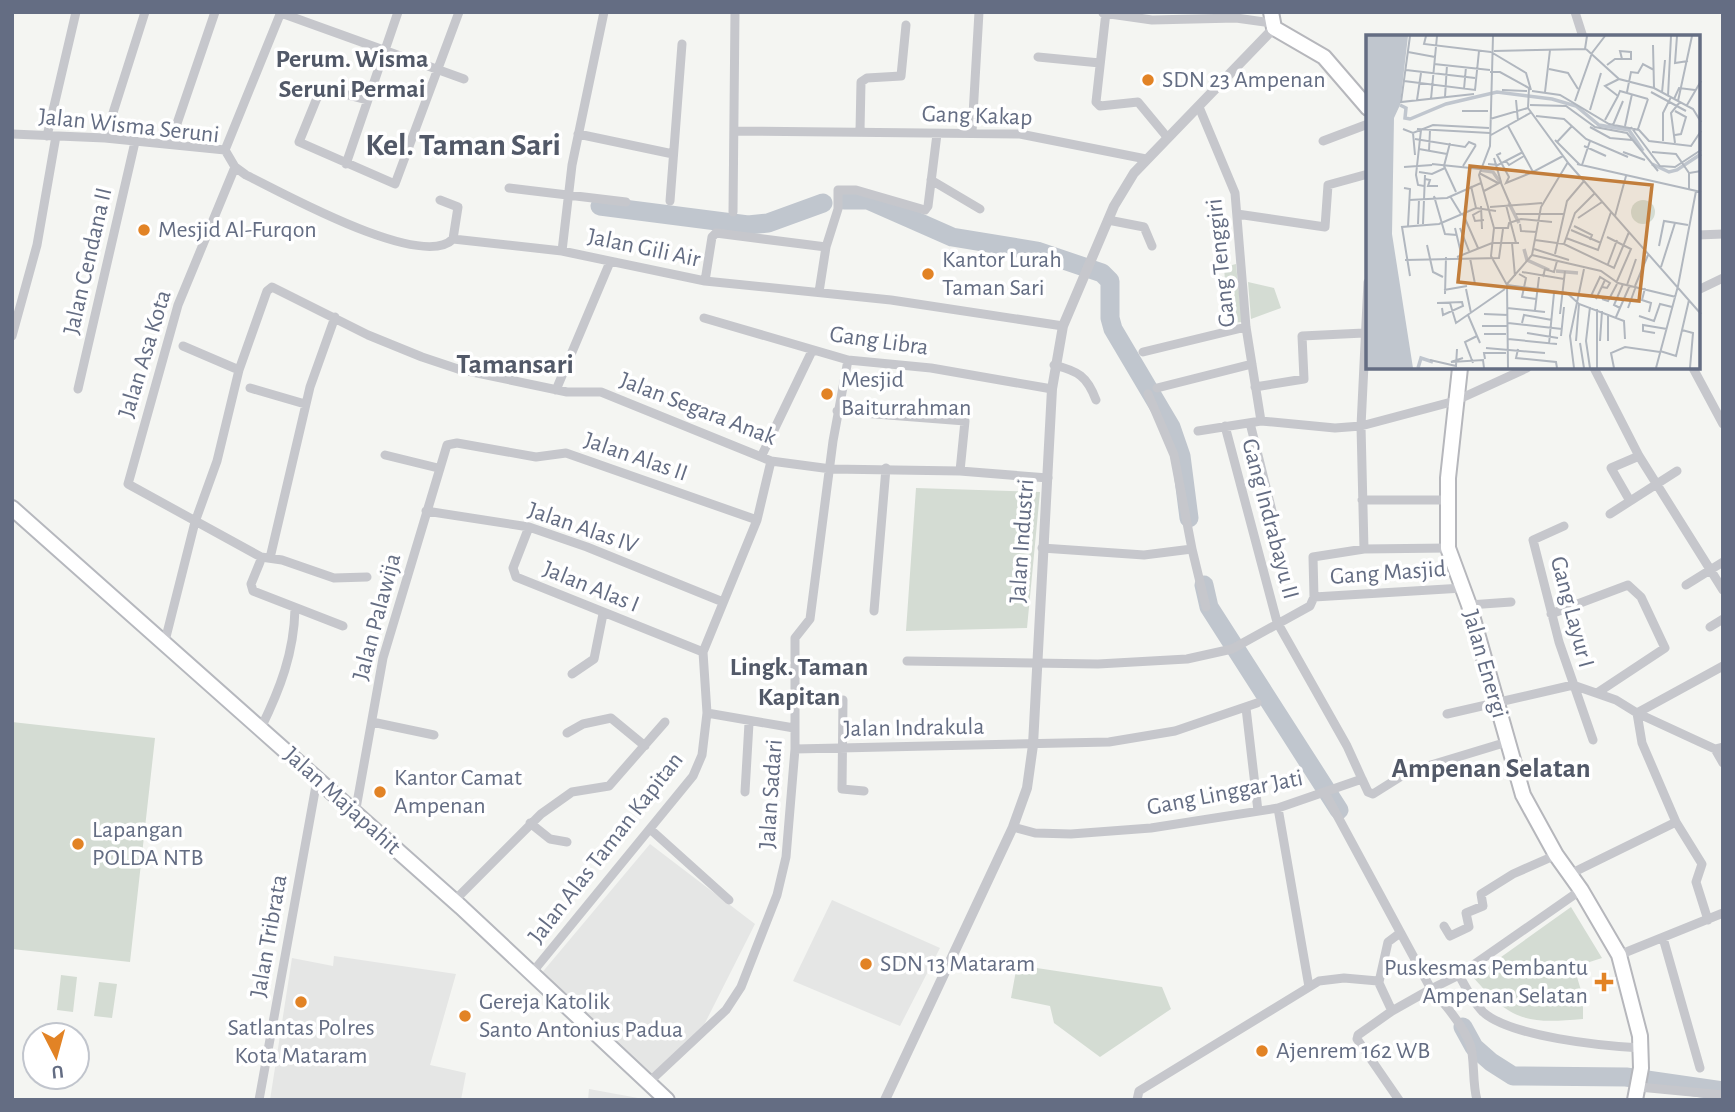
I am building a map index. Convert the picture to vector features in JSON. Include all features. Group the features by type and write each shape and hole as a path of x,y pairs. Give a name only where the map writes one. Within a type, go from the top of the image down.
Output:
{"main road":[{"path":"1272,21 1324,57 1366,105"},
{"name":"Jalan Energi","path":"1460,369 1447,500 1448,548 1469,605 1523,795 1556,855 1581,890 1619,955 1641,1048 1638,1090"},
{"name":"Jalan Majapahit","path":"12,508 165,641 454,901 667,1100"}],"street":[{"path":"12,337 37,245 51,136 76,12"},
{"path":"104,138 145,12"},
{"path":"170,144 215,12"},
{"path":"346,163 398,12"},
{"path":"367,100 321,88 299,139 303,147 396,184 459,12"},
{"path":"562,251 566,195 604,12"},
{"path":"733,212 736,131 735,12"},
{"path":"972,132 979,12"},
{"path":"1100,12 1152,20 1243,18 1272,21"},
{"path":"1575,12 1582,35"},
{"path":"225,150 281,13 464,79"},
{"path":"1106,13 1098,105 1138,102 1167,137"},
{"name":"Jalan Industri","path":"885,1100 1013,827 1027,788 1033,745 1035,662 1052,389 1054,365 1063,326 1125,186 1146,159 1199,107 1272,21"},
{"path":"860,131 861,82 867,78 901,76 906,25"},
{"path":"670,201 682,44"},
{"path":"1038,57 1100,63"},
{"name":"Gang Tenggiri","path":"1199,107 1234,189 1246,327 1261,421"},
{"path":"1323,141 1366,124"},
{"name":"Gang Kakap","path":"736,131 1020,134 1067,141 1146,159"},
{"name":"Jalan Wisma Seruni","path":"12,134 104,138 225,150 235,166"},
{"path":"578,134 673,154"},
{"path":"819,292 826,247 838,209 839,189 856,190 925,210 928,206 937,134"},
{"name":"Jalan Cendana II","path":"78,389 135,142"},
{"name":"Jalan Gili Air","path":"235,166 352,227 396,242 436,247 447,245 453,239 562,251 705,281 819,292 1063,326"},
{"name":"Jalan Asa Kota","path":"235,166 178,305 128,477 130,487 263,559 291,562 334,578 367,577"},
{"path":"1237,214 1325,227 1328,185 1366,174"},
{"path":"931,180 980,209"},
{"path":"509,188 626,202"},
{"path":"440,200 458,208 453,239"},
{"path":"1108,220 1140,225 1152,246"},
{"path":"705,281 712,237 716,233 826,247"},
{"path":"1700,235 1723,234"},
{"path":"556,390 610,262"},
{"path":"1700,288 1723,278"},
{"name":"Jalan Segara Anak","path":"239,370 270,288 422,357 458,369 556,390 573,393 601,392 771,461 831,469 960,471 1048,478"},
{"path":"1364,549 1361,426 1366,299"},
{"path":"335,317 305,404 263,559 251,588 295,609 343,626"},
{"name":"Gang Libra","path":"704,318 848,360 931,368 1052,389"},
{"path":"1143,352 1246,327"},
{"path":"1255,387 1304,379 1302,337 1364,332"},
{"path":"165,641 195,522 229,422 239,370 183,346"},
{"path":"761,457 812,351"},
{"path":"831,469 837,411 848,360"},
{"path":"1157,388 1252,364"},
{"path":"1054,365 1077,371 1085,377 1096,400"},
{"path":"1198,431 1261,421 1335,428 1361,426 1455,401 1525,369"},
{"path":"1595,369 1655,484 1723,590"},
{"path":"1694,369 1723,424"},
{"path":"250,388 305,404"},
{"path":"1148,394 1174,455 1206,607"},
{"path":"837,411 965,421 960,471"},
{"path":"1250,423 1273,515"},
{"name":"Gang Indrabayu II","path":"1225,426 1278,621 1347,746 1362,779"},
{"name":"Jalan Palawija","path":"355,814 383,658 438,468 447,445 457,443"},
{"name":"Jalan Alas II","path":"457,443 536,457 566,453 757,520"},
{"path":"385,455 438,468"},
{"path":"1630,501 1611,468 1639,456"},
{"name":"Jalan Alas Taman Kapitan","path":"531,974 699,765 707,713 703,652 757,520 771,461"},
{"path":"874,611 886,468"},
{"name":"Jalan Sadari","path":"648,1083 708,1028 741,987 784,872 795,749 794,638 810,619 831,469"},
{"path":"1610,514 1677,471"},
{"path":"1362,500 1447,500"},
{"name":"Jalan Alas IV","path":"426,511 529,527 587,547 723,603"},
{"name":"Gang Layur I","path":"1564,526 1533,540 1551,614 1593,740"},
{"name":"Jalan Alas I","path":"529,527 513,568 514,575 603,614 703,652"},
{"path":"1042,548 1144,555 1192,549"},
{"path":"907,661 1170,661 1232,649 1312,602 1313,557 1364,549 1448,548"},
{"path":"1686,585 1723,562"},
{"path":"1551,614 1628,585 1633,586 1640,597 1665,648 1597,693"},
{"name":"Gang Masjid","path":"1312,602 1463,588"},
{"path":"1469,605 1511,602"},
{"path":"261,728 286,671 295,631 295,609"},
{"path":"572,674 594,659 603,614"},
{"path":"1710,627 1723,619"},
{"path":"1637,713 1722,668"},
{"path":"1447,713 1496,705 1573,685 1616,700 1637,713 1719,748 1723,763"},
{"path":"844,700 842,789 864,791"},
{"name":"Jalan Indrakula","path":"795,749 1033,745 1150,738 1257,703"},
{"path":"1246,708 1258,811"},
{"path":"707,713 749,723 794,728"},
{"path":"1637,713 1642,743 1676,822 1702,864 1696,882 1708,920"},
{"path":"566,733 583,724 611,718 645,746"},
{"path":"372,722 434,735"},
{"path":"454,901 530,823 572,792 609,786 665,722"},
{"path":"745,792 749,723"},
{"path":"1362,779 1368,792 1375,793 1408,772 1507,742"},
{"name":"Gang Linggar Jati","path":"1013,827 1035,833 1071,834 1151,828 1278,808 1362,779"},
{"name":"Jalan Tribrata","path":"259,1100 317,780"},
{"path":"1328,792 1400,933 1471,1045 1471,1077 1477,1100"},
{"path":"1278,808 1310,987"},
{"path":"1570,874 1676,822"},
{"path":"530,823 550,839 567,842"},
{"path":"650,829 729,900"},
{"path":"1444,926 1450,936 1469,927 1466,913 1483,906 1481,894 1513,874 1556,855"},
{"path":"1399,1100 1357,1039 1357,1035 1392,1011 1459,975 1581,890"},
{"path":"1619,955 1723,913"},
{"path":"1392,1011 1379,982 1388,942 1400,933"},
{"path":"1664,938 1700,1068"},
{"path":"1459,975 1476,1004 1492,1018 1552,1038 1641,1048"},
{"path":"1137,1100 1139,1091 1319,981 1344,978 1379,982"},
{"path":"1638,1090 1723,1095"}],"shaded area":[{"path":"1236,264 1242,322 1228,323 1224,267"},
{"path":"1248,282 1274,288 1281,308 1251,319"},
{"path":"916,488 1040,492 1027,628 906,631"},
{"name":"Lapangan POLDA NTB","path":"12,722 155,738 130,962 12,949"},
{"path":"650,844 755,924 703,1027 646,1079 540,975"},
{"name":"SDN 13 Mataram","path":"832,900 940,948 900,1026 793,981"},
{"path":"1571,907 1602,958 1574,967 1583,997 1583,1019 1533,1020 1509,1011 1473,977"},
{"path":"334,956 456,974 430,1065 466,1073 461,1100 270,1100 292,958 333,966"},
{"path":"1017,965 1162,987 1171,1009 1100,1057 1054,1023 1050,1006 1011,998"},
{"path":"61,975 77,977 73,1012 57,1010"},
{"path":"99,982 117,984 112,1018 94,1016"},
{"path":"589,1089 649,1100 588,1100"}],"waterway":[{"path":"844,200 868,200 952,237 1037,251 1102,273 1110,281 1110,318 1113,329 1171,427 1181,456 1189,518"},
{"path":"600,206 748,225 768,223 823,203"},
{"path":"1204,585 1209,607 1339,810"},
{"path":"1463,1027 1474,1047 1513,1076 1626,1077 1723,1091"}],"place":[{"name":"SDN 23 Ampenan","path":"1148,80"},
{"name":"Mesjid Al-Furqon","path":"144,230"},
{"name":"Kantor Lurah Taman Sari","path":"928,274"},
{"name":"Mesjid Baiturrahman","path":"827,394"},
{"name":"Kantor Camat Ampenan","path":"380,792"},
{"name":"Lapangan POLDA NTB","path":"78,844"},
{"name":"SDN 13 Mataram","path":"866,964"},
{"name":"Puskesmas Pembantu Ampenan Selatan","path":"1604,982"},
{"name":"Satlantas Polres Kota Mataram","path":"301,1002"},
{"name":"Gereja Katolik Santo Antonius Padua","path":"465,1016"},
{"name":"Ajenrem 162 WB","path":"1262,1051"}],"district":[{"name":"Perum. Wisma Seruni Permai","path":"352,74"},
{"name":"Kel. Taman Sari","path":"463,145"},
{"name":"Tamansari","path":"515,365"},
{"name":"Lingk. Taman Kapitan","path":"799,682"},
{"name":"Ampenan Selatan","path":"1491,769"}]}
